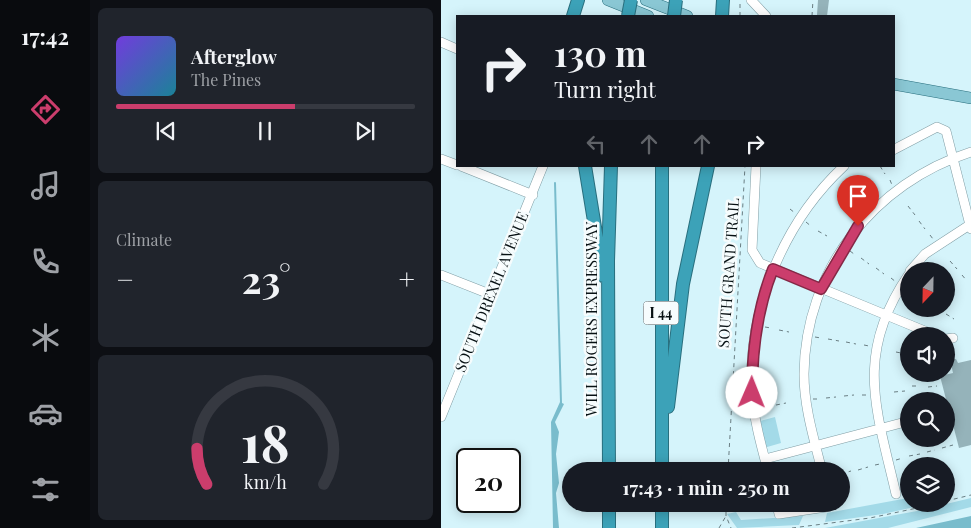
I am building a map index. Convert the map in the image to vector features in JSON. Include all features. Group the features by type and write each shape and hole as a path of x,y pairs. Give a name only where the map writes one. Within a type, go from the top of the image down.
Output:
{"highway":[{"path":"571,0 573,15"},
{"path":"573,15 579,0"},
{"path":"628,15 631,0"},
{"path":"674,15 676,0"},
{"path":"722,15 723,0"},
{"path":"585,167 608,306"},
{"name":"WILL ROGERS EXPRESSWAY","path":"609,462 608,306 611,167"},
{"name":"I 44","path":"662,167 662,462"},
{"path":"662,462 683,284 703,199 708,167"},
{"path":"609,512 609,528"},
{"path":"662,512 662,528"}],"main road":[{"path":"608,0 646,15"},
{"path":"646,0 684,15"},
{"path":"895,84 971,98"}],"street":[{"path":"751,0 765,15"},
{"path":"441,42 456,49"},
{"path":"895,149 930,130 941,128 946,131 950,142 951,158 970,226 925,254 918,262"},
{"path":"819,462 808,413 804,368 810,322 821,289 858,226 873,209 908,181 951,158 971,152"},
{"path":"441,158 456,165"},
{"path":"462,167 533,195"},
{"name":"SOUTH DREXEL AVENUE","path":"441,417 533,195 543,167"},
{"path":"756,167 752,250 759,263 915,327"},
{"path":"766,462 755,420 752,393 753,355 757,326 773,269 789,236 815,196 843,167"},
{"path":"441,275 492,295"},
{"path":"896,494 874,394 873,365 878,334 885,315 900,289"},
{"path":"441,389 451,393"},
{"path":"765,459 900,424"},
{"path":"779,512 779,514 790,514 800,512"}],"path":[{"path":"740,0 740,15"},
{"path":"812,15 813,0"},
{"name":"SOUTH GRAND TRAIL","path":"729,462 745,167"},
{"path":"881,167 885,174"},
{"path":"890,180 894,187"},
{"path":"909,206 915,215"},
{"path":"790,209 798,216"},
{"path":"804,220 812,227"},
{"path":"919,221 925,229"},
{"path":"818,231 827,236"},
{"path":"930,235 935,242"},
{"path":"861,258 869,264"},
{"path":"950,261 957,269"},
{"path":"875,268 884,274"},
{"path":"961,274 967,281"},
{"path":"891,278 898,283"},
{"path":"761,326 771,328"},
{"path":"779,330 789,332"},
{"path":"817,337 821,338"},
{"path":"828,339 839,341"},
{"path":"846,342 856,344"},
{"path":"864,345 869,346"},
{"path":"895,352 900,353"},
{"path":"912,386 920,386"},
{"path":"928,387 937,386"},
{"path":"894,392 905,391"},
{"path":"862,395 871,394"},
{"path":"844,396 854,395"},
{"path":"826,398 836,397"},
{"path":"810,400 819,398"},
{"path":"776,404 786,403"},
{"path":"758,407 769,405"},
{"path":"927,452 935,450"},
{"path":"909,456 920,454"},
{"path":"893,461 900,459"},
{"path":"875,465 885,462"},
{"path":"857,470 868,467"},
{"path":"955,499 971,495"},
{"path":"726,512 731,528"},
{"path":"792,528 900,512"},
{"path":"719,528 726,516"}],"shaded area":[{"path":"560,402 564,404 555,422 559,432 556,454 559,483 556,493 559,528 553,528 551,422"},
{"path":"775,417 781,443 760,449 753,423"},
{"path":"971,498 971,507 955,511 955,502"},
{"path":"900,499 900,510 825,522 827,513 850,512 850,509"},
{"path":"736,512 741,520 803,516 799,525 737,528 727,514"},
{"path":"912,512 951,512 888,528 825,528"},
{"path":"971,516 971,528 916,528"}],"building":[{"path":"818,0 829,0 827,15 817,15"},
{"path":"955,359 958,363 971,360 971,445 959,448 955,432 955,392 944,392 942,382 955,382"}],"waterway":[{"path":"555,183 561,403"}],"route":[{"path":"752,393 754,342 773,269 821,289 858,226"}]}
